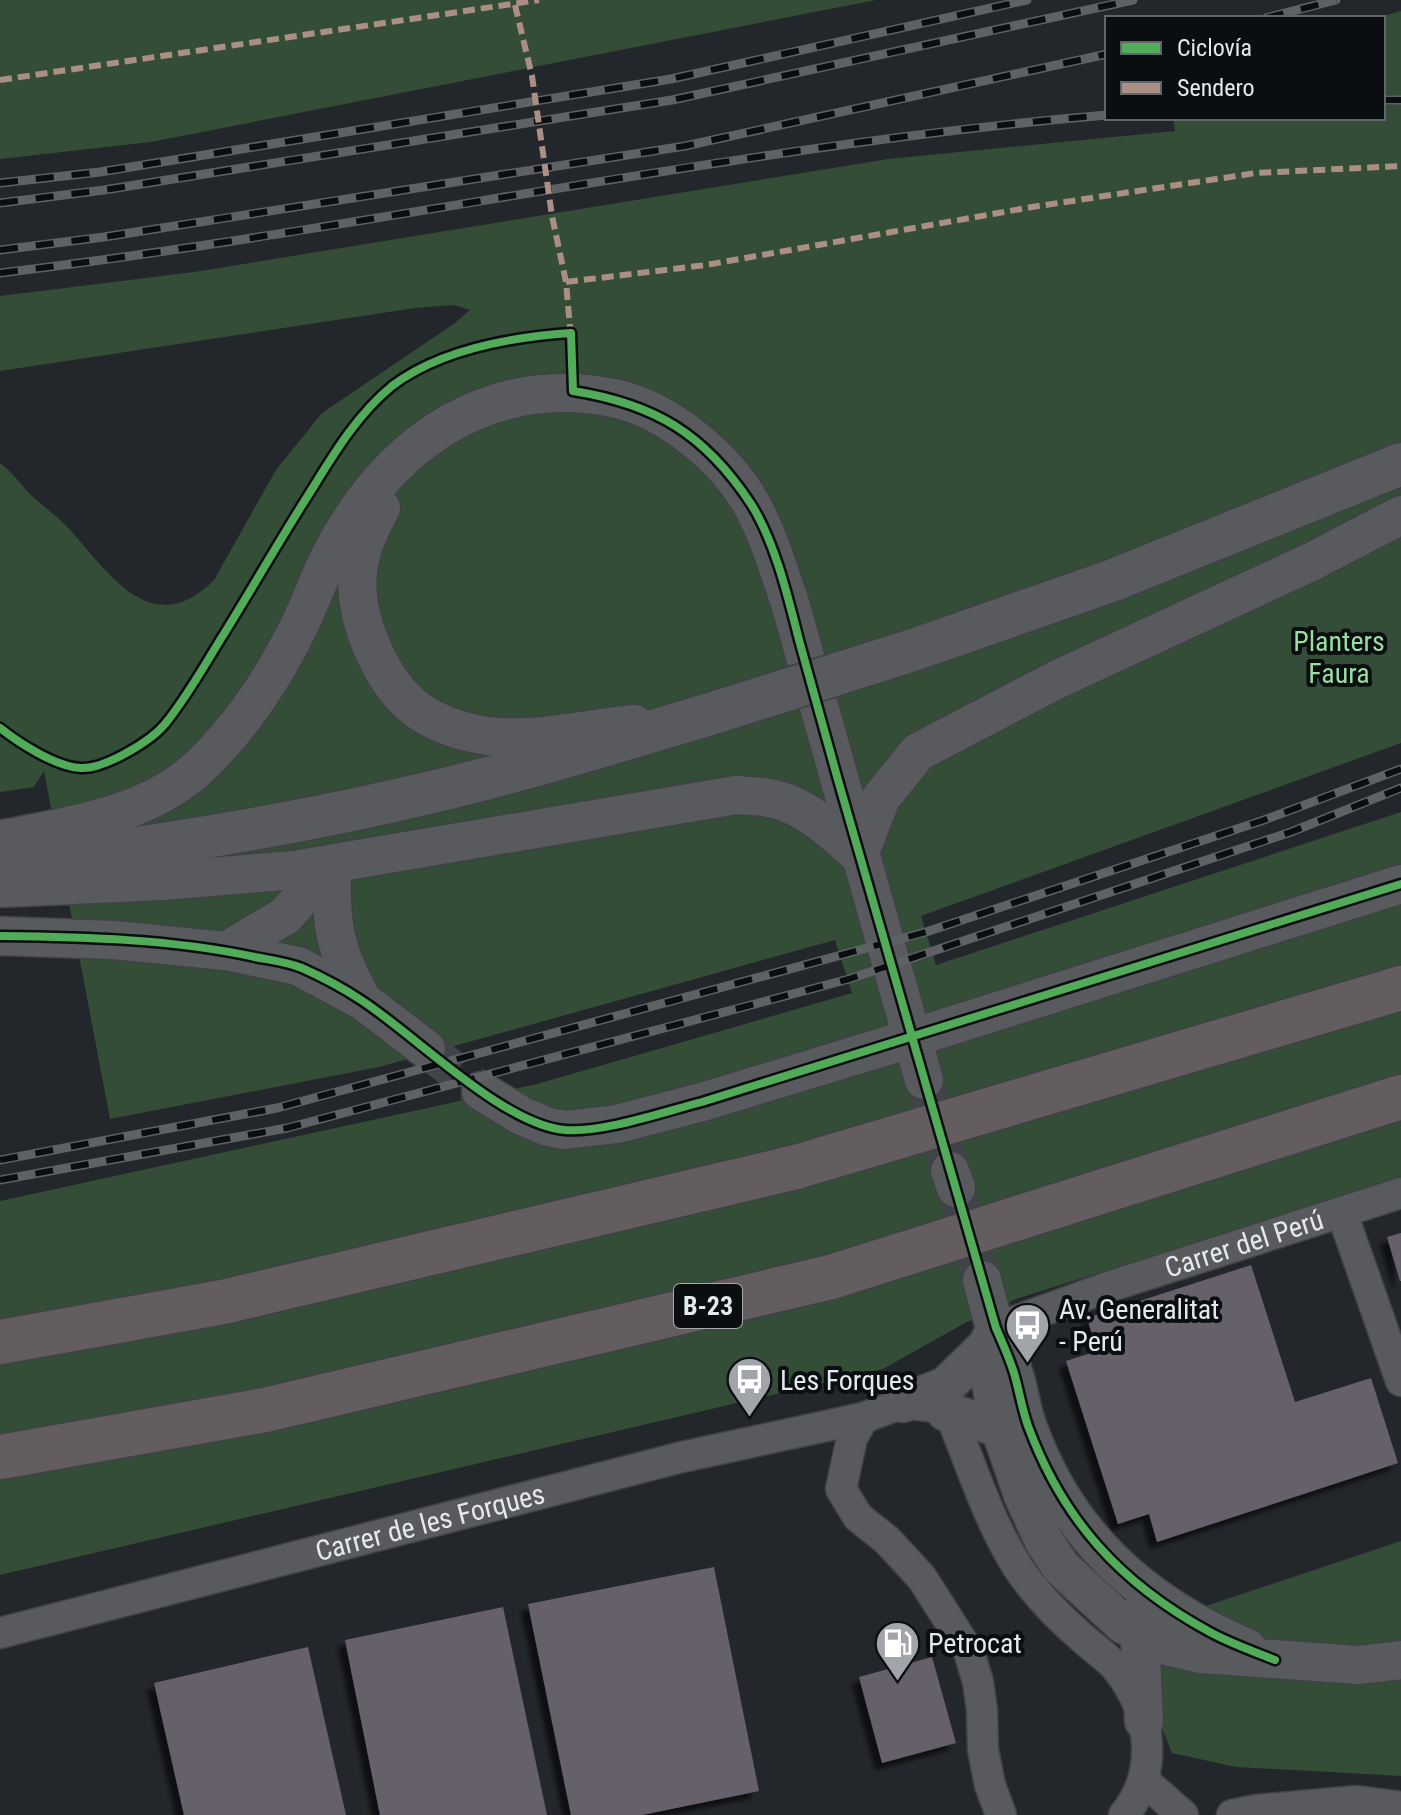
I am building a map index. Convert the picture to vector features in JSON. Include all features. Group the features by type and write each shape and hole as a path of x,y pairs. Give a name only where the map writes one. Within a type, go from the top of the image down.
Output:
{"highway":[{"path":"0,1342 223,1302 796,1167 1401,988"},
{"name":"B-23","path":"0,1457 265,1410 831,1277 1401,1097"}],"main road":[{"path":"0,866 211,836 429,793 508,773 913,650 1111,581 1401,464"}],"street":[{"path":"0,840 118,814 172,787 218,749 255,705 300,625 336,545 370,492 390,469 417,447 470,412 510,398 573,391 623,400 654,413 690,436 719,462 752,506 773,553 790,603 924,1080"},
{"path":"417,447 386,497 364,541 358,572 358,603 365,632 385,674 418,710 446,725 477,734 512,736 707,715"},
{"path":"859,855 881,798 918,752 1056,680 1313,561 1401,515"},
{"path":"0,888 163,881 294,870 736,795 772,798 792,805 823,824 859,855"},
{"path":"226,951 285,916 332,864"},
{"path":"332,864 334,936 345,969 363,1001"},
{"path":"481,1091 522,1116 548,1127 565,1130 617,1124 702,1102 912,1038 1401,884"},
{"path":"0,936 114,940 226,951 298,966 363,1001 426,1049"},
{"name":"Carrer del Perú","path":"991,1337 1108,1287 1401,1193"},
{"path":"1342,1213 1401,1381"},
{"path":"982,1280 991,1337 991,1383 1000,1428 1023,1495 1044,1541 1061,1567 1090,1596 1141,1635 1162,1645 1201,1654 1359,1665 1401,1660"},
{"path":"903,1403 946,1386 991,1337"},
{"path":"991,1337 1013,1369 1027,1424 1050,1478 1074,1519 1117,1568 1210,1632 1275,1660"},
{"path":"903,1403 933,1407 1008,1430 1017,1437 1057,1511 1074,1519"},
{"name":"Carrer de les Forques","path":"0,1633 668,1461 863,1418 903,1403"},
{"path":"946,1412 953,1421 984,1502 1017,1566 1047,1605 1117,1669 1144,1721"},
{"path":"863,1418 852,1438 841,1489 858,1517 887,1540 922,1578 969,1652 982,1710 983,1750 990,1785 1001,1815"},
{"path":"1124,1815 1144,1781 1149,1755 1144,1721 1139,1609 1131,1580"},
{"path":"1144,1721 1175,1676 1201,1654"},
{"path":"1144,1781 1181,1815"},
{"path":"1232,1815 1357,1801 1401,1807"}],"green space":[{"path":"0,0 876,0 151,142 0,159"},
{"name":"Planters Faura","path":"1401,11 1401,743 921,916 936,965 1401,812 1401,1178 1016,1299 965,1323 883,1369 0,1575 0,1201 537,1084 852,993 835,940 379,1067 110,1119 44,771 34,787 0,792 0,463 66,526 118,582 152,603 172,604 192,597 214,580 276,470 322,413 470,310 454,305 415,308 0,371 0,296 194,272 888,159 1175,131 1173,120 1385,120 1383,16"},
{"path":"1401,1541 1401,1776 1236,1767 1172,1753 1122,1634"}],"building":[{"path":"1401,1233 1401,1281 1400,1281 1387,1237"},
{"path":"1251,1265 1295,1402 1371,1378 1398,1463 1157,1542 1149,1514 1118,1524 1066,1361 1097,1351 1087,1318"},
{"path":"714,1567 759,1791 642,1815 571,1815 528,1604"},
{"path":"503,1607 547,1815 380,1815 345,1640"},
{"path":"308,1647 346,1815 184,1815 154,1683"},
{"path":"932,1657 956,1743 882,1763 859,1677"}],"tunnel":[{"path":"426,1049 481,1091"},
{"path":"924,1080 950,1171"},
{"path":"956,1188 982,1280"}],"railway":[{"path":"0,183 100,172 671,79 1027,0"},
{"path":"0,203 104,190 672,100 1133,0"},
{"path":"1274,16 1336,0"},
{"path":"0,250 104,237 685,146 1105,54"},
{"path":"1385,100 1401,100"},
{"path":"0,273 139,255 829,147 1105,115"},
{"path":"0,1160 277,1108 926,932 1264,820 1401,769"},
{"path":"0,1180 287,1128 849,979 1291,832 1401,788"}],"marked path":[{"path":"0,80 539,0"},
{"path":"515,5 532,76 552,216 566,282 571,339"},
{"path":"566,282 706,265 1032,207 1256,173 1401,166"}],"cycle path":[{"path":"0,728 27,747 71,767 102,764 139,746 165,724 181,703 331,459 380,397 411,373 455,354 501,342 571,333 573,391 629,404 676,426 696,441 734,480 767,535 785,588 996,1328 1008,1355 1028,1426 1042,1460 1077,1520 1122,1570 1176,1612 1216,1635 1275,1660"},
{"path":"0,936 160,943 224,951 297,966 361,1000 487,1096 514,1112 541,1124 580,1130 633,1121 702,1102 1401,884"}],"place":[{"name":"Av. Generalitat - Perú","path":"1028,1364"},
{"name":"Les Forques","path":"749,1419"},
{"name":"Petrocat","path":"897,1682"}]}
